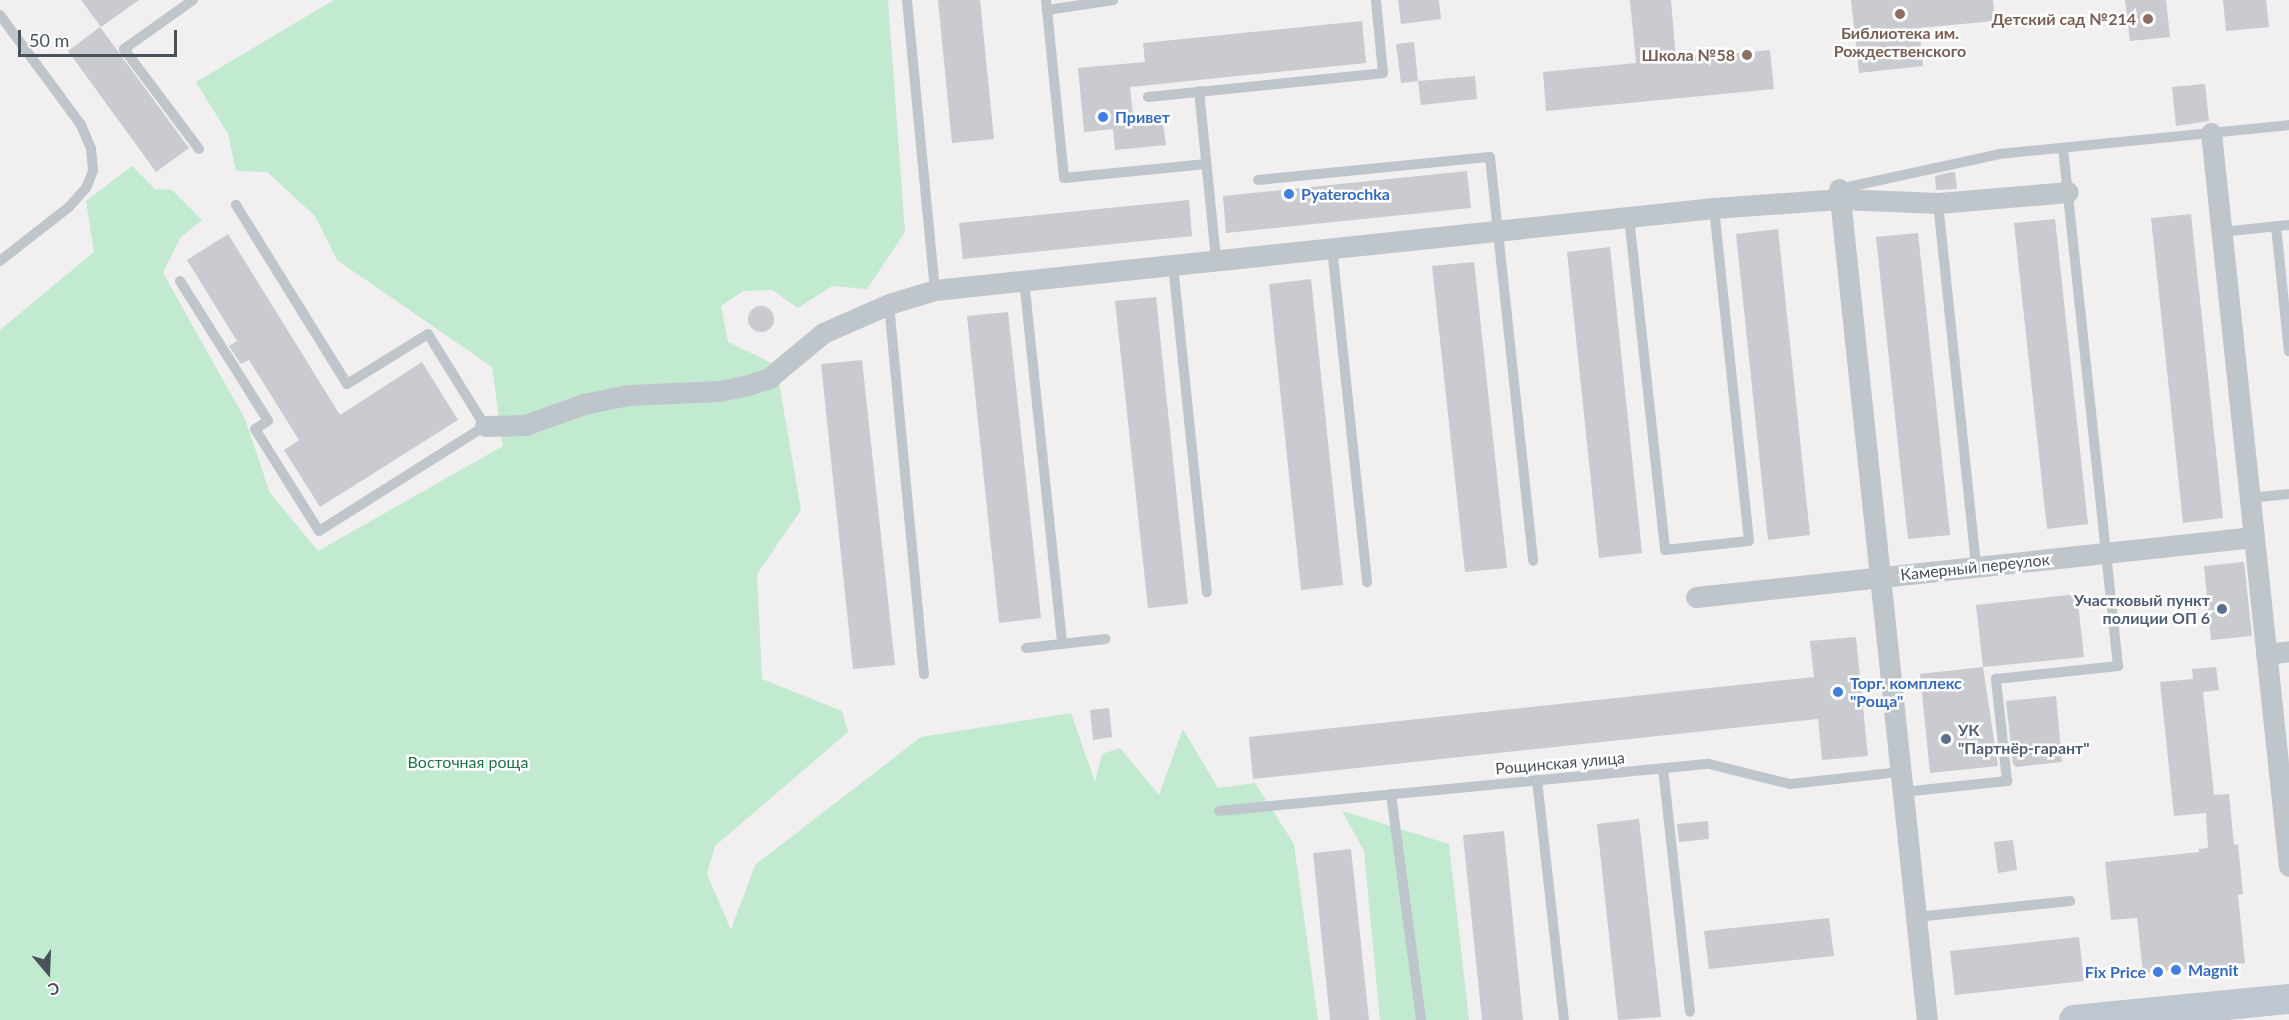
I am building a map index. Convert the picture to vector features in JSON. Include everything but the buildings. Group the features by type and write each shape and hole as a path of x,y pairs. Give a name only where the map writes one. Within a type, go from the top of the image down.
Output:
{"main road":[{"path":"2087,1019 2187,1015 2289,999"}],"street":[{"path":"2211,133 2289,866"},
{"path":"485,426 525,425 584,404 628,395 720,391 748,385 769,378 823,333 889,304 935,290 1839,194 1938,203 2068,192"},
{"path":"1839,194 1927,1020"},
{"name":"Камерный переулок","path":"1695,597 2254,537"},
{"path":"2266,654 2289,651"}],"lane":[{"path":"193,0 124,49 199,149"},
{"path":"907,0 935,290"},
{"path":"1113,0 1047,5 1064,178 1206,164"},
{"path":"1148,97 1383,73 1376,0"},
{"path":"0,15 81,125 91,148 93,171 86,188 69,207 0,261"},
{"path":"1199,92 1216,260"},
{"path":"1839,194 1999,154 2289,125"},
{"path":"2063,148 2106,552"},
{"path":"1258,180 1491,157 1533,561"},
{"path":"1938,203 1976,567"},
{"path":"180,281 268,421 255,429 319,531 485,426 428,334 346,384 236,205"},
{"path":"1629,217 1665,550 1676,549 1749,541 1714,208"},
{"path":"2222,232 2289,225"},
{"path":"2276,226 2289,351"},
{"path":"1332,248 1367,582"},
{"path":"1173,265 1207,592"},
{"path":"1024,280 1062,644"},
{"path":"889,304 924,674"},
{"path":"2250,498 2289,494"},
{"name":"Рощинская улица","path":"1220,811 1709,764 1790,784 2007,781 1996,679 2118,666 2106,552"},
{"path":"1026,648 1105,639"},
{"path":"1663,768 1690,1012"},
{"path":"1537,780 1564,1020"},
{"path":"1391,794 1421,1020"},
{"path":"1916,917 2070,901"}],"green space":[{"name":"Восточная роща","path":"334,0 888,0 905,232 867,289 832,286 798,308 772,290 743,291 721,306 728,342 776,365 801,510 757,574 762,679 842,711 848,732 715,846 707,874 731,930 755,865 921,737 1071,713 1095,782 1102,754 1120,748 1159,795 1183,729 1218,788 1255,783 1294,844 1318,1020 0,1020 0,330 94,252 86,201 132,166 155,189 172,190 202,220 180,238 163,273 245,419 270,493 318,551 503,446 492,367 337,260 315,216 267,172 236,171 228,134 196,82"},
{"path":"1342,811 1449,844 1469,1020 1380,1020 1364,851"}],"place":[{"name":"Библиотека им. Рождественского","path":"1900,14"},
{"name":"Детский сад №214","path":"2148,19"},
{"name":"Школа №58","path":"1747,55"},
{"name":"Привет","path":"1103,117"},
{"name":"Pyaterochka","path":"1289,194"},
{"name":"Участковый пункт полиции ОП 6","path":"2222,609"},
{"name":"Торг. комплекс \"Роща\"","path":"1838,692"},
{"name":"УК \"Партнёр-гарант\"","path":"1946,739"},
{"name":"Magnit","path":"2176,970"},
{"name":"Fix Price","path":"2158,972"}]}
